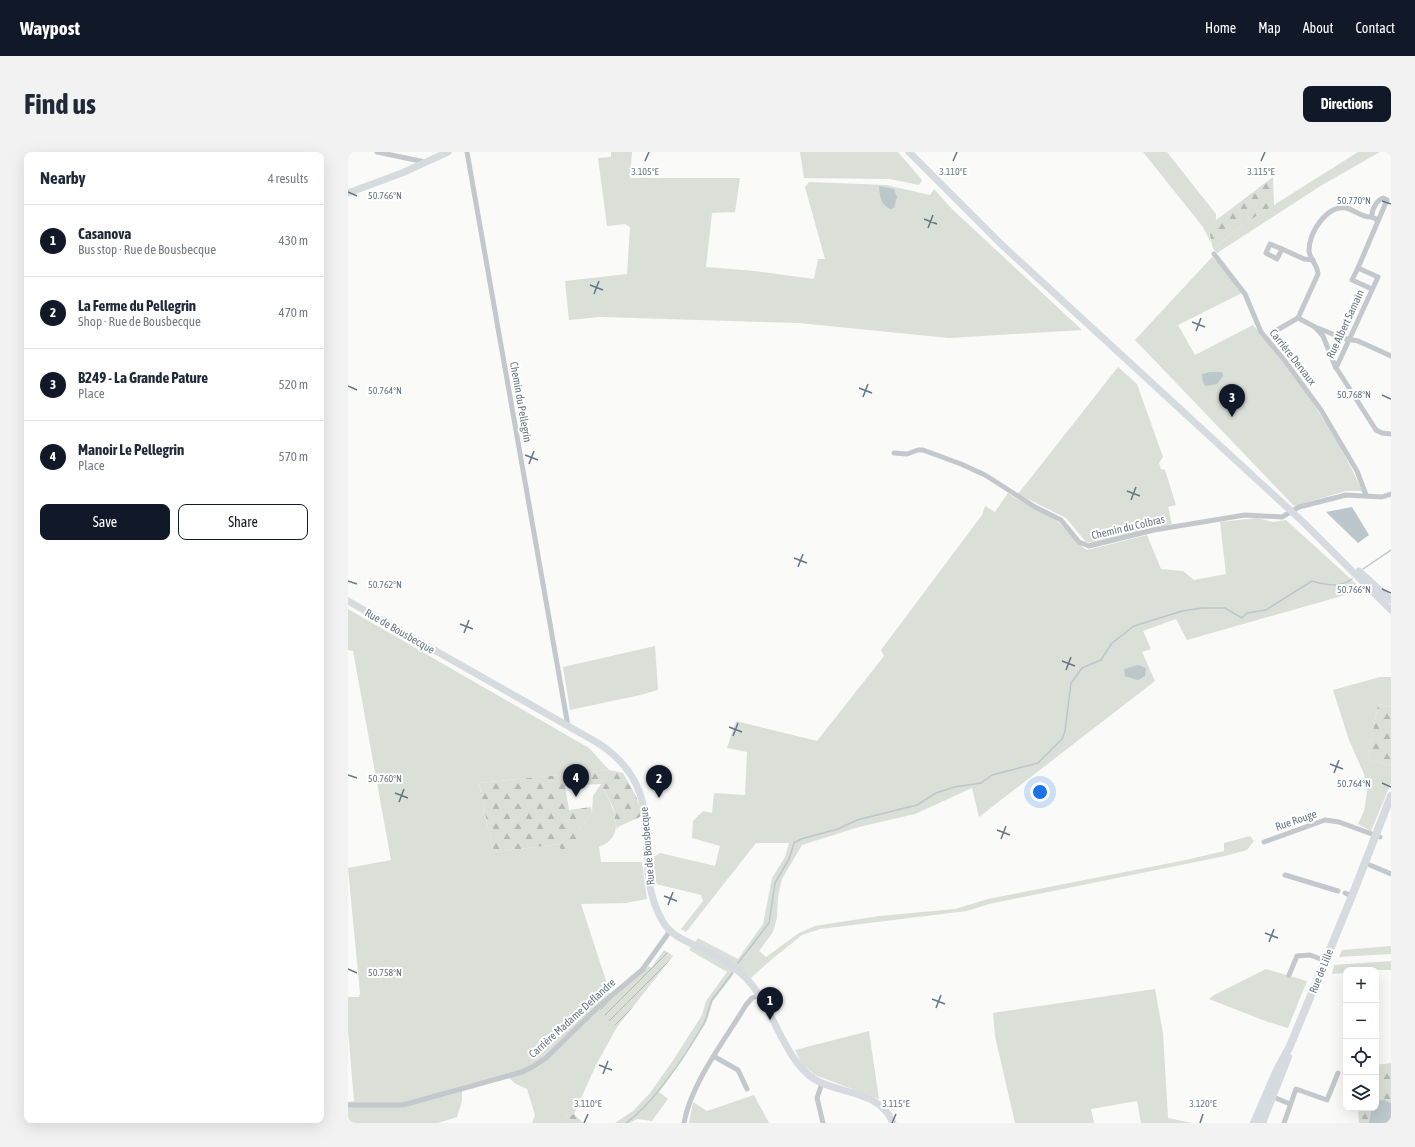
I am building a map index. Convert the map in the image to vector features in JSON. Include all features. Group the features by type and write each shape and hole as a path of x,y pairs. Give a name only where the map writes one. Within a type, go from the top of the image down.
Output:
{"main road":[{"name":"Rue de Lille","path":"1254,1123 1286,1063 1290,1046 1326,961 1349,894 1362,882 1391,796"},
{"name":"Rue de Lille","path":"1378,836 1391,810"},
{"name":"Rue de Lille","path":"1262,1123 1269,1096"}],"street":[{"path":"378,152 426,162"},
{"path":"348,192 448,152"},
{"name":"Chemin du Pellegrin","path":"467,152 568,726"},
{"path":"909,152 1002,245 1303,522 1391,600"},
{"name":"Rue Albert Samain","path":"1372,217 1378,201 1383,198 1389,200 1378,220 1352,280 1372,289"},
{"path":"1272,333 1298,318 1318,274 1310,252 1311,242 1320,221 1328,212 1335,209 1345,208 1378,220"},
{"path":"1282,249 1304,259 1313,260"},
{"name":"Carrière Dervaux","path":"1214,254 1245,294 1260,332 1285,361 1321,410 1357,471 1366,495"},
{"name":"Rue Albert Samain","path":"1336,368 1378,277 1358,268"},
{"path":"1298,318 1315,327 1349,340 1358,341 1390,353"},
{"path":"1315,327 1327,343 1336,368 1376,430 1382,433 1391,434"},
{"name":"Chemin du Colbras","path":"894,452 905,454 923,450 974,469 1035,507 1061,520 1079,542 1086,546 1163,528 1245,515 1282,517 1305,505 1341,496 1366,495 1382,497 1391,494"},
{"path":"1303,522 1391,610"},
{"name":"Rue de Bousbecque","path":"348,601 568,726 610,752 624,765 636,784 644,806 652,892 660,916 670,931 683,940 727,962 745,977 760,995 798,1064 807,1074 822,1083 877,1102 887,1112 893,1123"},
{"name":"Rue Rouge","path":"1264,842 1325,820 1339,822 1378,836"},
{"path":"1367,864 1391,874"},
{"path":"1285,875 1338,891"},
{"name":"Carrière Madame Deflandre","path":"348,1105 403,1105 522,1072 534,1066 550,1054 602,1003 646,966 670,931"},
{"path":"1289,975 1297,956 1310,955 1326,961"},
{"path":"684,1123 693,1093 746,1005 752,998 760,995"},
{"path":"715,1056 738,1070 748,1089"},
{"path":"1284,1123 1296,1088 1327,1100 1338,1073"},
{"path":"822,1083 816,1098 823,1123"},
{"path":"1269,1096 1290,1104"}],"green space":[{"path":"611,152 632,152 630,178 740,178 735,212 712,213 706,267 755,271 814,279 818,259 825,259 805,187 809,182 886,185 930,195 934,189 952,209 1082,330 949,338 799,323 600,317 569,320 565,281 627,274 630,227 625,224 607,226 598,158 611,157"},
{"path":"800,152 898,152 922,180 919,185 890,179 804,178"},
{"path":"1143,152 1167,152 1216,214 1216,220 1213,222 1210,230 1211,243 1203,227"},
{"path":"1358,152 1380,152 1322,185 1217,253 1213,249 1242,225"},
{"path":"1273,177 1274,205 1242,225 1213,249 1209,231 1211,224"},
{"path":"1212,257 1223,267 1242,293 1178,325 1195,355 1253,325 1314,404 1340,446 1362,491 1346,491 1294,506 1135,340"},
{"path":"1118,367 1137,384 1163,457 1159,463 1161,469 1165,470 1176,505 1168,507 1172,524 1094,543 1086,542 1066,518 1018,494"},
{"path":"1008,493 1060,523 1082,547 1087,550 1147,535 1161,569 1183,571 1194,580 1226,574 1220,522 1257,518 1273,522 1286,520 1363,590 1187,640 1176,619 1143,631 1151,649 1142,652 1155,681 979,817 972,788 915,814 859,827 802,845 782,879 778,897 777,918 773,932 759,951 766,957 799,933 815,926 879,916 955,909 988,899 1186,860 1224,851 1224,843 1250,836 1254,841 1247,850 1225,856 989,904 967,911 820,929 802,935 751,978 739,967 713,1001 706,1023 659,1092 668,1099 652,1121 637,1119 630,1123 615,1123 633,1111 650,1093 702,1015 706,1001 727,972 689,950 698,938 738,959 763,924 772,878 785,857 789,843 756,843 686,932 681,929 703,901 701,895 653,882 654,857 660,853 715,866 720,846 692,838 693,821 703,811 712,813 714,793 745,795 747,752 727,748 736,721 817,741 884,656 881,650 982,515 985,506 995,512"},
{"path":"348,609 589,748 609,770 479,783 492,847 495,852 559,844 579,829 592,813 593,796 601,784 613,810 616,827 614,835 608,842 599,847 601,862 642,862 647,899 626,903 581,904 610,993 613,996 610,1022 617,1027 596,1065 574,1114 565,1117 562,1123 532,1123 535,1115 527,1089 516,1084 509,1078 462,1091 462,1101 457,1117 438,1123 348,1123 348,1102 354,1101 348,1030 348,997 359,997 360,993 348,868 391,860 353,651 348,650"},
{"path":"655,646 658,690 570,710 563,667"},
{"path":"1380,677 1391,677 1391,707 1378,704 1368,759 1391,766 1391,783 1371,831 1358,824 1364,811 1367,793 1364,774 1349,740 1333,690"},
{"path":"1378,704 1391,707 1391,766 1368,759"},
{"path":"609,770 623,773 636,796 642,813 640,817 618,827 617,830 613,807 601,784 565,786 569,810 591,807 592,813 579,829 581,848 561,850 559,844 495,852 492,847 479,783"},
{"path":"1391,946 1391,954 1339,957 1342,950"},
{"path":"664,950 673,956 617,1027 610,1022 600,1009 649,966 651,968"},
{"path":"1391,961 1391,970 1379,970 1379,967 1343,967 1343,973 1332,974 1334,965"},
{"path":"1266,969 1307,981 1288,1028 1268,1022 1209,999 1214,995"},
{"path":"1155,989 1163,1033 1168,1118 1192,1123 1141,1123 1137,1101 1091,1109 1094,1123 1015,1123 995,1036 993,1013"},
{"path":"869,1031 879,1099 815,1075 802,1064 795,1050"},
{"path":"1391,1063 1391,1123 1359,1123 1358,1111 1379,1111 1379,1065"},
{"path":"754,1095 769,1123 689,1123 693,1102 707,1111"},
{"path":"574,1114 583,1123 562,1123 565,1117"}],"shaded area":[{"path":"879,186 894,189 897,197 894,208 890,209 884,205 880,196"},
{"path":"1222,372 1223,376 1217,384 1205,386 1202,379 1202,374"},
{"path":"1352,507 1369,535 1358,543 1326,512"},
{"path":"1138,665 1146,668 1145,676 1138,680 1125,676 1124,669"},
{"path":"1384,1100 1391,1103 1391,1123 1369,1123 1371,1111 1379,1111 1379,1101"}],"waterway":[{"path":"1363,569 1391,550"},
{"path":"738,963 769,923 775,883 789,859 794,843 801,839 838,829 857,820 917,805 936,793 955,787 981,783 992,775 1038,763 1062,739 1065,731 1071,683 1082,668 1101,660 1112,643 1134,626 1182,611 1202,608 1225,608 1242,618 1247,613 1266,610 1312,581 1337,585 1352,579"},
{"path":"626,1123 659,1091 689,1049 704,1023 712,1000 732,973"}],"place":[{"name":"B249 - La Grande Pature","path":"1232,417"},
{"name":"Manoir Le Pellegrin","path":"576,797"},
{"name":"La Ferme du Pellegrin","path":"659,798"},
{"name":"Casanova","path":"770,1020"}]}
